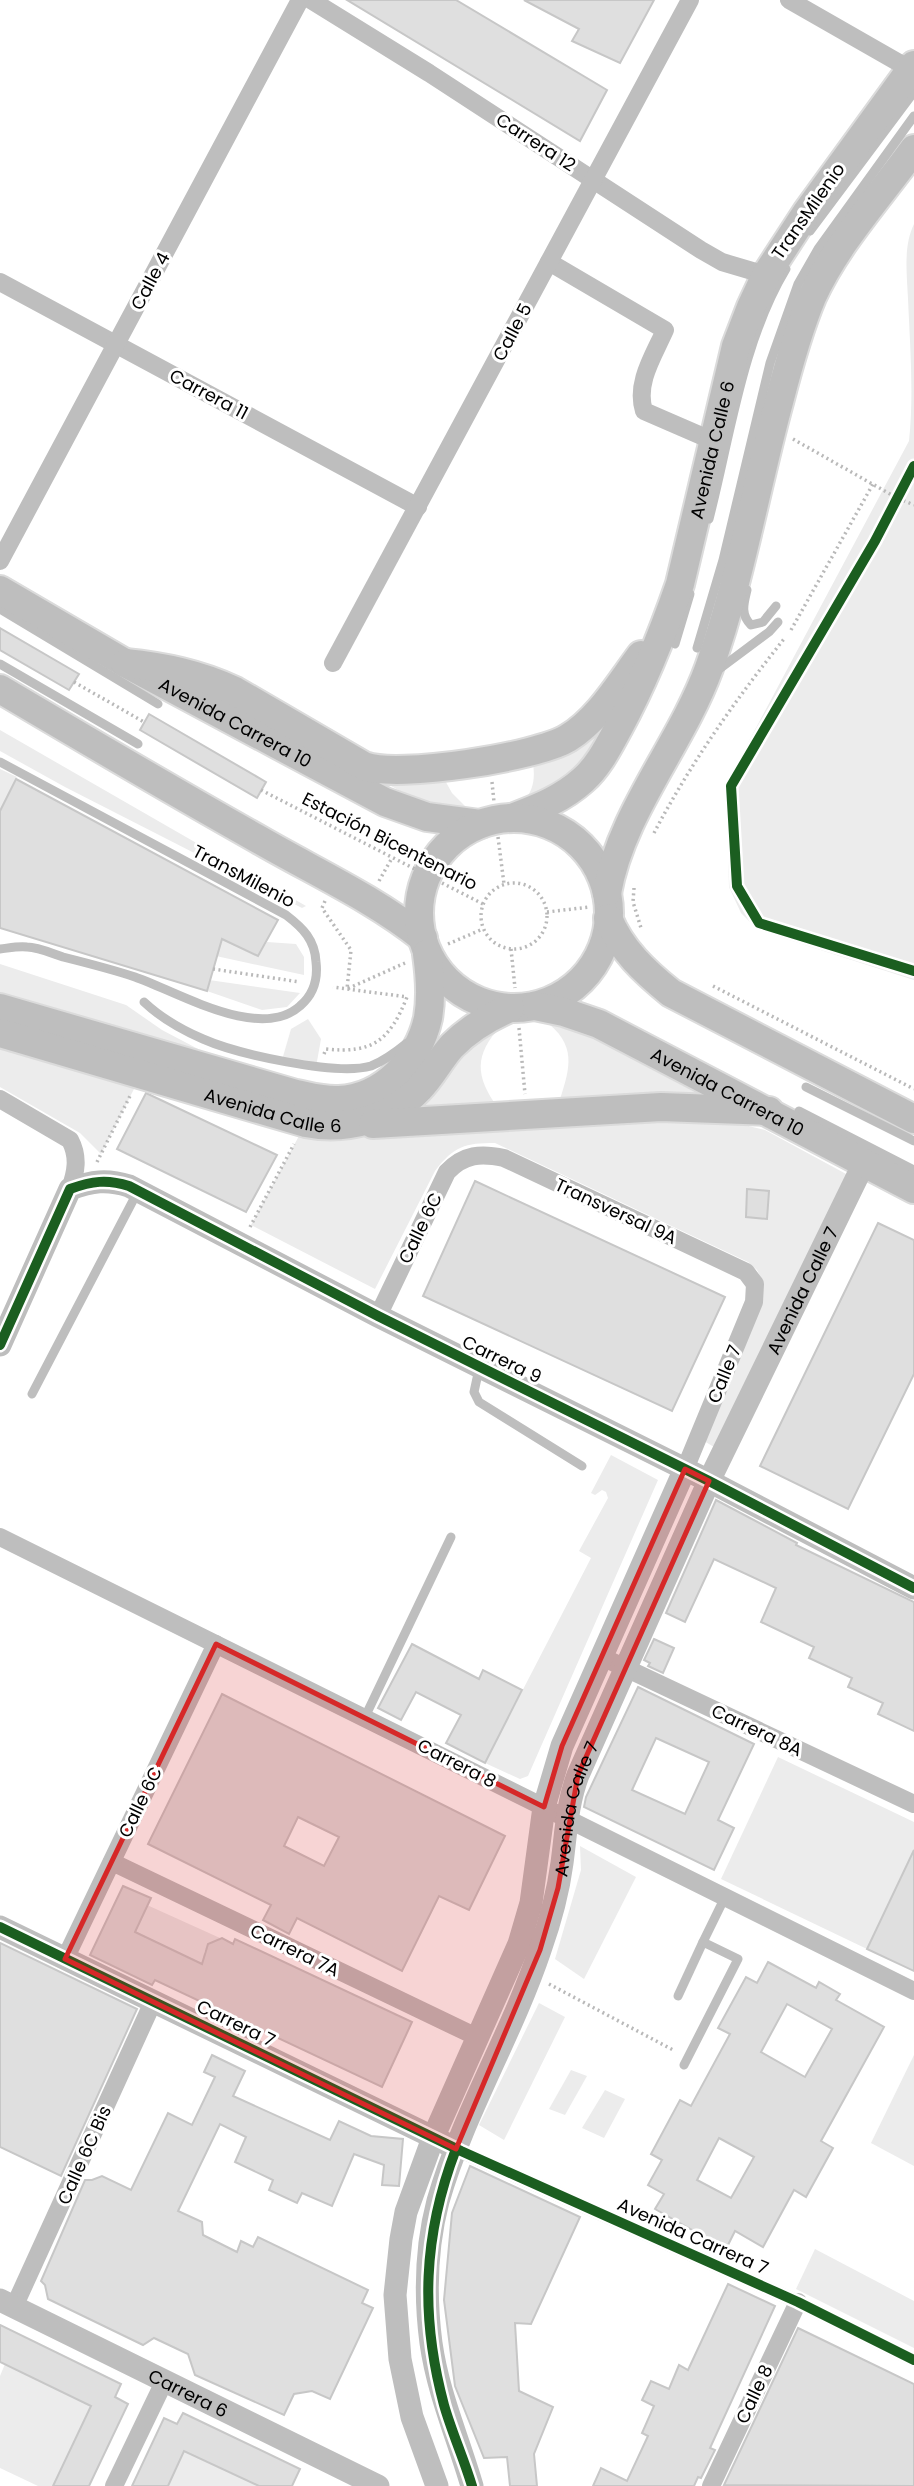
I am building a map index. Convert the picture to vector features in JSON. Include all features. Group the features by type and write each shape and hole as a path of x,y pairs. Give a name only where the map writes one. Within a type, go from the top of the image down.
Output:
{"main road":[{"name":"Avenida Calle 6","path":"0,1008 324,1100 352,1099 372,1093 391,1080 408,1062 428,1021 431,982 419,953 419,914 427,876 443,850 460,834 497,826 560,797 585,779 597,764 672,632 680,584 736,346 751,307 766,275 807,212 912,78"},
{"path":"914,149 833,259 813,296 788,367 733,585 705,679 617,851 602,906 626,950 647,973 671,993 914,1119"},
{"name":"Avenida Carrera 10","path":"0,590 125,663 385,802 427,817 497,826 531,819 549,824 580,844 592,859 601,875 602,906"},
{"path":"125,663 188,672 214,681 374,770 416,769 530,752 550,747 568,738 598,712 672,632"},
{"path":"0,689 188,800 401,920 419,953"},
{"name":"Avenida Calle 6","path":"0,1033 306,1123 319,1126 347,1125 381,1115 404,1102 418,1090 451,1048 481,1023 520,1007 553,999 571,989 586,975 598,958 605,938 602,906"},
{"name":"Avenida Carrera 10","path":"419,953 451,984 478,1001 564,1012 599,1024 914,1189"},
{"path":"347,1125 662,1107 769,1111"}],"street":[{"name":"Calle 4","path":"0,561 300,0"},
{"name":"Carrera 12","path":"311,0 712,256 766,275"},
{"name":"Calle 5","path":"333,663 690,0"},
{"path":"789,0 901,64 912,78"},
{"path":"549,262 665,330 644,375 641,402 644,411 704,437"},
{"name":"Carrera 11","path":"0,282 418,507"},
{"path":"0,1099 70,1140 75,1150 78,1186 0,1345"},
{"name":"Transversal 9A","path":"477,1155 504,1158 746,1272 751,1277"},
{"name":"Calle 6C","path":"378,1316 447,1172 466,1157 477,1155"},
{"name":"Avenida Calle 7","path":"472,2486 437,2378 428,2308 427,2273 438,2204 456,2149 531,1975 558,1888 566,1818 578,1775 707,1486 864,1163"},
{"name":"Carrera 9","path":"78,1186 101,1180 115,1181 138,1191 378,1316 685,1469 707,1486 914,1588"},
{"name":"Calle 7","path":"685,1469 754,1302 755,1284 751,1277"},
{"name":"Avenida Calle 7","path":"437,2486 412,2417 397,2338 396,2295 406,2212 433,2138 479,2038 526,1923 544,1807 562,1746 685,1469"},
{"name":"Carrera 8","path":"0,1537 914,1991"},
{"name":"Calle 6C","path":"65,1959 216,1644"},
{"name":"Carrera 8A","path":"600,1656 914,1804"},
{"name":"Carrera 7A","path":"111,1862 479,2038"},
{"name":"Carrera 7","path":"0,1927 456,2149"},
{"name":"Calle 6C Bis","path":"7,2304 153,2002"},
{"name":"Avenida Carrera 7","path":"456,2149 798,2302 914,2360"},
{"name":"Calle 8","path":"711,2486 798,2302"},
{"name":"Carrera 6","path":"7,2304 378,2486"},
{"path":"114,2486 164,2382"}],"lane":[{"name":"TransMilenio","path":"803,240 912,78"},
{"name":"TransMilenio","path":"697,648 723,560 770,363 798,284 818,249 914,116"},
{"name":"TransMilenio","path":"708,527 748,359 764,314 792,259"},
{"path":"758,481 761,520"},
{"path":"672,632 694,580"},
{"path":"748,586 743,612 751,625 763,622 776,606"},
{"path":"0,609 158,704"},
{"path":"705,679 769,632 778,622"},
{"path":"0,664 138,744"},
{"name":"TransMilenio","path":"0,762 286,915 300,925 314,946 317,972 314,987 306,1001 294,1011 280,1018 254,1019 209,1006 134,977 28,946 0,949"},
{"path":"144,1002 160,1016 222,1047 316,1067 345,1070 372,1065 394,1054 428,1021"},
{"path":"806,1087 914,1141"},
{"path":"799,1111 914,1170"},
{"path":"32,1394 138,1191"},
{"path":"480,1367 474,1392 480,1402 582,1466"},
{"path":"365,1717 451,1537"},
{"path":"678,1996 725,1897"},
{"path":"686,2062 738,1959 703,1942"}],"path":[{"path":"792,439 897,499 914,505"},
{"path":"74,682 144,722"},
{"path":"653,835 671,800"},
{"path":"497,826 504,884"},
{"path":"634,881 633,902 647,938"},
{"path":"347,989 419,953 483,929 494,943 511,949 528,946 539,937 546,922 547,912 539,895 529,886 520,883 504,884 488,894 482,904"},
{"path":"316,894 326,900 322,908 351,950 347,989"},
{"path":"547,912 602,906"},
{"path":"511,949 520,1007 527,1115"},
{"path":"214,969 300,982"},
{"path":"708,984 914,1089"},
{"path":"332,1058 323,1057 326,1049 348,1051 364,1049 376,1043 399,1019 407,997 333,987"},
{"path":"78,1186 141,1074"},
{"path":"240,1244 306,1123"},
{"path":"531,1975 686,2062"}],"highlighted area":[{"path":"685,1469 709,1481 578,1775 558,1888 540,1950 456,2149 65,1959 216,1644 544,1807 562,1746"}],"shaded area":[{"path":"914,224 914,980 758,930 741,913 729,887 726,784 909,441 911,388 907,261 908,242"},
{"path":"609,718 594,749 576,773 523,802 533,784 533,763"},
{"path":"0,730 306,906 302,908 0,751"},
{"path":"0,769 17,777 0,811"},
{"path":"442,775 452,793 467,808 434,805 384,782"},
{"path":"222,939 258,956 267,942 296,944 304,957 304,975 216,956"},
{"path":"0,964 126,1005 162,1030 221,1061 0,997"},
{"path":"209,980 300,993 287,1007 262,1010 207,991"},
{"path":"308,1019 321,1039 316,1067 282,1060 291,1029"},
{"path":"549,1024 576,1029 706,1098 558,1106 565,1083 568,1052 558,1033"},
{"path":"501,1026 486,1047 481,1066 485,1086 498,1108 408,1113 465,1048"},
{"path":"0,1048 136,1085 101,1154 80,1133 0,1087"},
{"path":"681,1118 736,1123 765,1130 848,1175 714,1447 704,1441 761,1278 748,1262 495,1143 468,1145 454,1151 435,1171 375,1289 251,1225 300,1134"},
{"path":"611,1455 658,1480 528,1776 520,1779 485,1763 591,1558 579,1551 608,1498 602,1490 595,1495 591,1493"},
{"path":"778,1757 914,1822 914,1850 867,1949 721,1879"},
{"path":"580,1846 636,1877 584,1979 555,1959 581,1870"},
{"path":"147,1905 220,1938 218,1943 208,1944 204,1953 220,1972 135,1932"},
{"path":"539,2003 565,2017 504,2140 479,2125"},
{"path":"914,2055 914,2166 871,2143"},
{"path":"571,2070 587,2076 565,2115 549,2109"},
{"path":"605,2090 625,2099 604,2138 582,2128"},
{"path":"815,2249 914,2301 914,2348 796,2289"},
{"path":"5,2364 91,2406 54,2486 38,2486 0,2468 0,2376"},
{"path":"184,2451 259,2486 168,2486"}],"building":[{"path":"347,0 456,0 607,90 580,141"},
{"path":"524,0 654,0 620,63 572,41 579,29"},
{"path":"0,628 79,674 69,690 0,650"},
{"path":"149,714 266,782 257,798 140,730"},
{"path":"16,779 278,920 258,956 222,939 207,991 0,928 0,811"},
{"path":"146,1093 277,1155 246,1212 117,1149"},
{"path":"475,1181 725,1297 672,1411 423,1296"},
{"path":"747,1189 769,1191 767,1219 746,1217"},
{"path":"878,1223 914,1240 914,1374 848,1509 760,1466"},
{"path":"716,1500 797,1543 796,1545 914,1602 914,1731 878,1714 883,1703 848,1687 852,1678 809,1658 814,1647 761,1622 776,1588 714,1559 685,1622 666,1613"},
{"path":"654,1639 674,1648 663,1673 648,1666 650,1663 644,1660"},
{"path":"412,1644 479,1679 483,1670 522,1690 485,1763 446,1743 461,1715 416,1692 401,1720 378,1708"},
{"path":"638,1687 754,1744 718,1820 734,1828 714,1870 584,1807 586,1797","holes":["656,1738 709,1762 685,1814 632,1790"]},
{"path":"222,1694 505,1836 469,1910 439,1896 402,1971 297,1918 289,1934 263,1920 271,1905 148,1844","holes":["298,1817 339,1837 324,1866 284,1846"]},
{"path":"914,1850 914,1971 867,1949"},
{"path":"123,1886 151,1898 135,1932 202,1964 208,1944 222,1938 233,1944 235,1939 412,2022 382,2087 155,1980 152,1985 90,1955"},
{"path":"0,1943 137,2009 61,2176 0,2147"},
{"path":"768,1962 816,1988 819,1982 840,1994 836,2000 884,2027 821,2141 833,2148 806,2197 794,2190 763,2247 735,2231 726,2249 655,2209 664,2194 648,2185 662,2160 651,2154 680,2100 691,2106 730,2034 718,2028 746,1977 757,1983","holes":["787,2004 832,2029 805,2077 761,2052","719,2138 754,2157 731,2198 697,2180"]},
{"path":"212,2055 245,2071 233,2096 330,2140 339,2121 371,2136 403,2139 399,2186 382,2185 384,2165 354,2154 332,2206 302,2193 297,2203 269,2190 273,2180 235,2162 246,2137 220,2124 178,2211 202,2222 203,2235 237,2252 241,2241 253,2247 258,2237 368,2290 362,2303 373,2308 330,2399 312,2391 294,2394 284,2415 195,2375 188,2354 154,2338 143,2345 48,2299 45,2285 41,2281 85,2180 102,2176 131,2190 168,2113 192,2125 215,2077 204,2072"},
{"path":"470,2166 580,2217 531,2324 515,2323 519,2391 553,2407 534,2454 537,2486 510,2486 507,2457 484,2458 455,2386 444,2300 452,2213"},
{"path":"728,2284 775,2306 710,2448 715,2450 701,2478 698,2477 694,2486 593,2486 601,2468 627,2481 648,2436 642,2433 654,2406 642,2400 651,2381 669,2389 679,2365 688,2370"},
{"path":"0,2325 121,2384 115,2397 128,2404 89,2486 53,2486 91,2406 0,2362"},
{"path":"798,2328 914,2384 914,2486 724,2485"},
{"path":"183,2413 300,2469 292,2486 259,2486 184,2451 168,2486 132,2486 164,2418 177,2424"}],"cycle path":[{"path":"914,466 875,541 731,786 737,886 759,923 914,971"},
{"path":"0,1345 70,1189 85,1184 114,1182 129,1186 378,1316 709,1481 914,1588"},
{"path":"0,1927 461,2151 798,2302 914,2360"},
{"path":"456,2149 445,2181 431,2244 429,2308 436,2372 444,2405 472,2486"}]}
